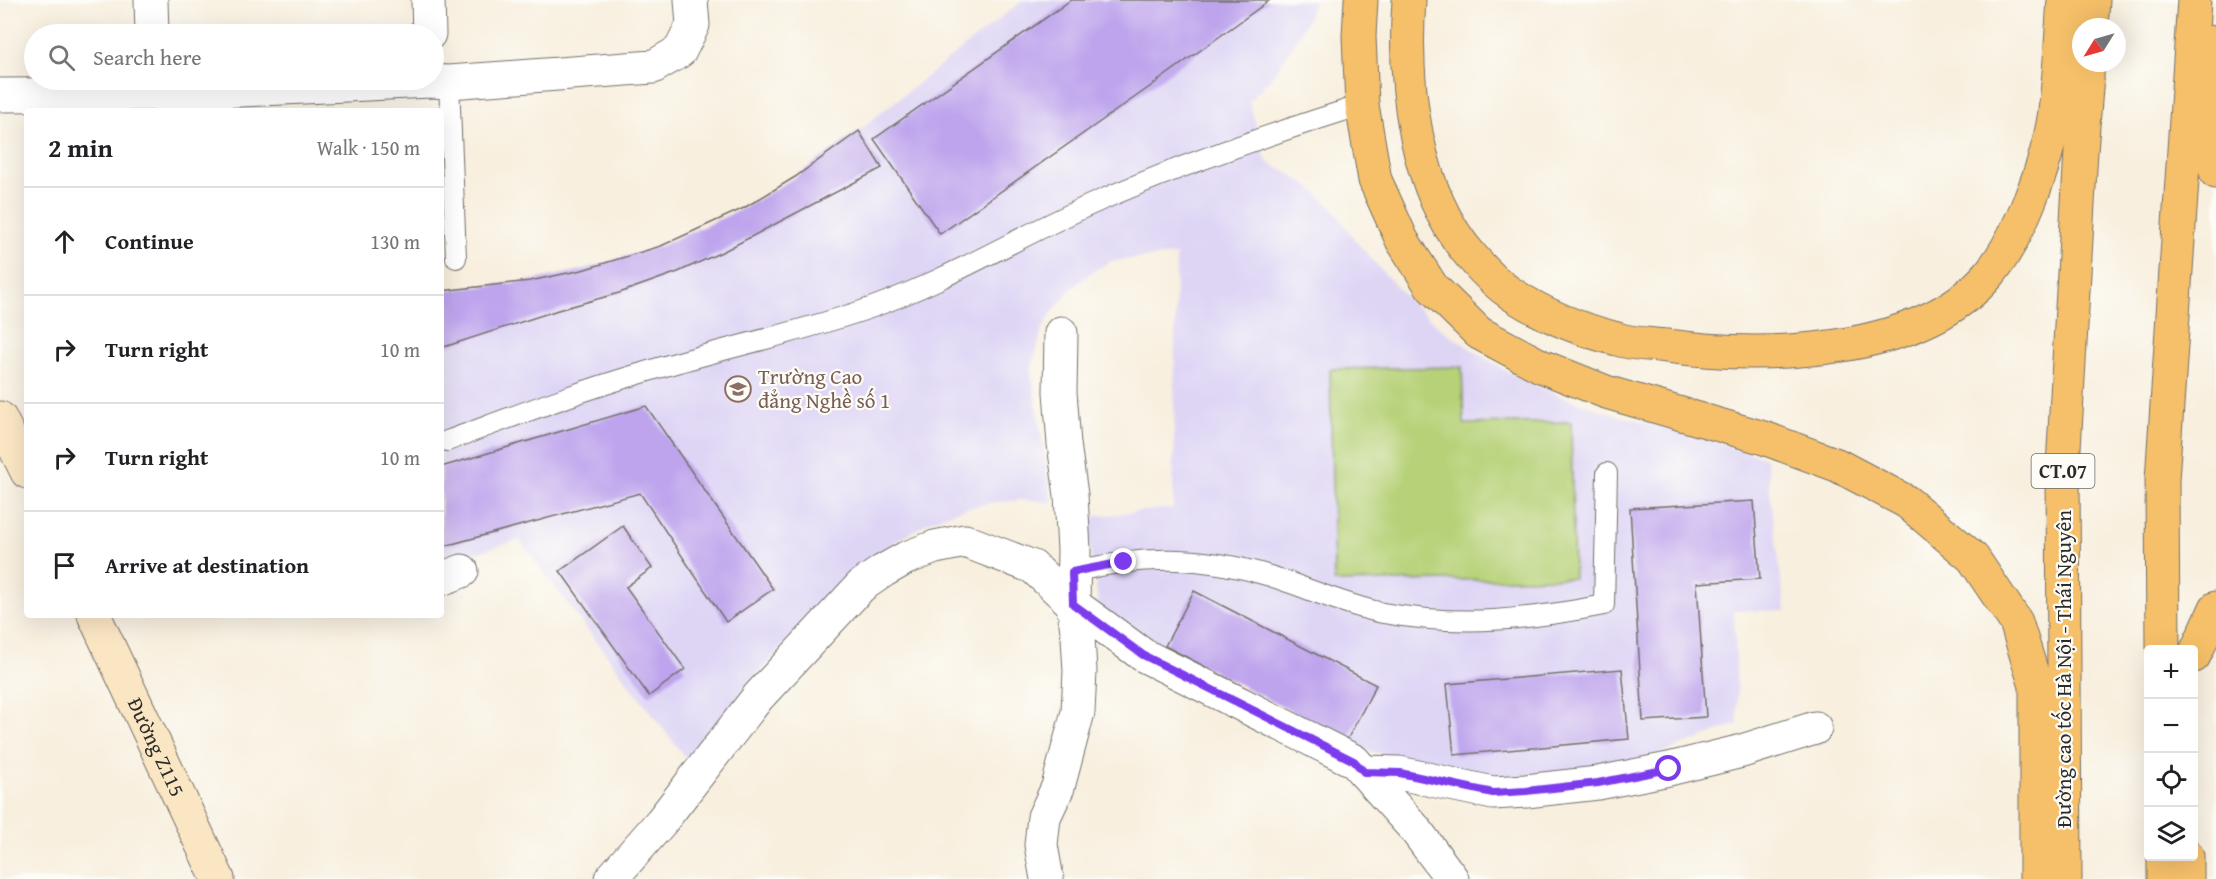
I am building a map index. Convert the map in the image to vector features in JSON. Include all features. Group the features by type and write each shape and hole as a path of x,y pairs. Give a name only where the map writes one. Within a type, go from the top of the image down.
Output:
{"highway":[{"path":"1361,0 1359,36 1362,105 1375,180 1402,240 1432,287 1479,333 1541,366 1606,392 1764,438 1837,465 1906,502 1973,558 2016,622 2036,686 2036,879"},
{"path":"1409,0 1406,38 1411,106 1424,163 1444,215 1471,256 1511,294 1564,321 1618,340 1702,351 1790,351 1865,341 1914,327 1959,303 1990,273 2019,227 2038,179 2054,119 2064,0"},
{"path":"2092,18 2093,0"},
{"path":"2163,645 2162,480 2194,0"},
{"path":"2216,10 2211,117 2212,151 2216,172"},
{"name":"Đường cao tốc Hà Nội - Thái Nguyên","path":"2065,879 2063,466 2080,150 2087,72"},
{"path":"2198,646 2216,608"},
{"path":"2164,861 2164,879"},
{"path":"2187,861 2187,879"}],"street":[{"path":"150,0 151,24"},
{"path":"428,0 429,24"},
{"path":"444,80 653,67 680,51 693,25 691,0"},
{"path":"0,95 97,90"},
{"path":"176,90 248,100 347,90"},
{"path":"1047,879 1041,845 1044,817 1058,787 1078,712 1080,670 1072,588 1074,550 1071,495 1060,393 1061,333"},
{"path":"3,431 24,467"},
{"path":"611,879 661,822 758,697 861,586 906,558 935,547 964,541 1033,567 1072,588 1143,655 1354,761 1415,829 1452,879"},
{"name":"Đường Z115","path":"95,618 218,879"},
{"path":"1364,772 1400,773 1493,793 1526,791 1598,783 1669,769 1742,751 1815,728"}],"lane":[{"path":"437,90 439,108"},
{"path":"447,441 544,405 641,373 807,328 873,307 938,280 1017,239 1099,201 1185,165 1273,133 1362,105"},
{"path":"444,152 456,258"},
{"path":"1072,588 1107,564 1142,560 1198,561 1250,570 1335,600 1380,612 1426,620 1472,622 1518,619 1562,614 1604,605 1607,473"}],"shaded area":[{"name":"Trường Cao đẳng Nghề số 1","path":"1023,0 1315,0 1291,49 1274,74 1249,102 1267,162 1312,189 1331,206 1355,240 1382,271 1439,327 1506,371 1558,395 1612,414 1692,434 1766,458 1785,611 1734,610 1738,724 1660,754 1592,771 1515,777 1472,774 1396,759 1364,749 1100,613 1085,517 1173,508 1176,255 1111,261 1089,274 1069,291 1042,330 1031,371 1052,502 1021,500 989,503 958,510 928,522 895,542 864,564 813,611 687,760 519,540 444,562 444,291 530,281 582,270 661,246 744,208 834,150"}],"green space":[{"path":"1462,367 1464,424 1571,422 1574,578 1334,582 1330,369"}],"building":[{"path":"1071,0 1270,0 940,234 874,139"},
{"path":"859,131 882,168 724,251 678,272 619,293 444,347 444,291 530,281 582,270 661,246 744,208 795,177"},
{"path":"646,406 773,589 726,622 640,493 444,546 444,466"},
{"path":"1754,501 1760,579 1697,583 1706,717 1643,721 1630,508"},
{"path":"623,526 652,568 626,587 685,669 649,696 560,571"},
{"path":"1194,591 1376,685 1347,740 1165,646"},
{"path":"1622,669 1629,739 1454,755 1447,684"}],"place":[{"name":"Trường Cao đẳng Nghề số 1","path":"738,389"}],"route":[{"path":"1124,562 1072,572 1073,604 1143,655 1354,761 1364,772 1400,773 1493,793 1598,783 1669,769"}]}
